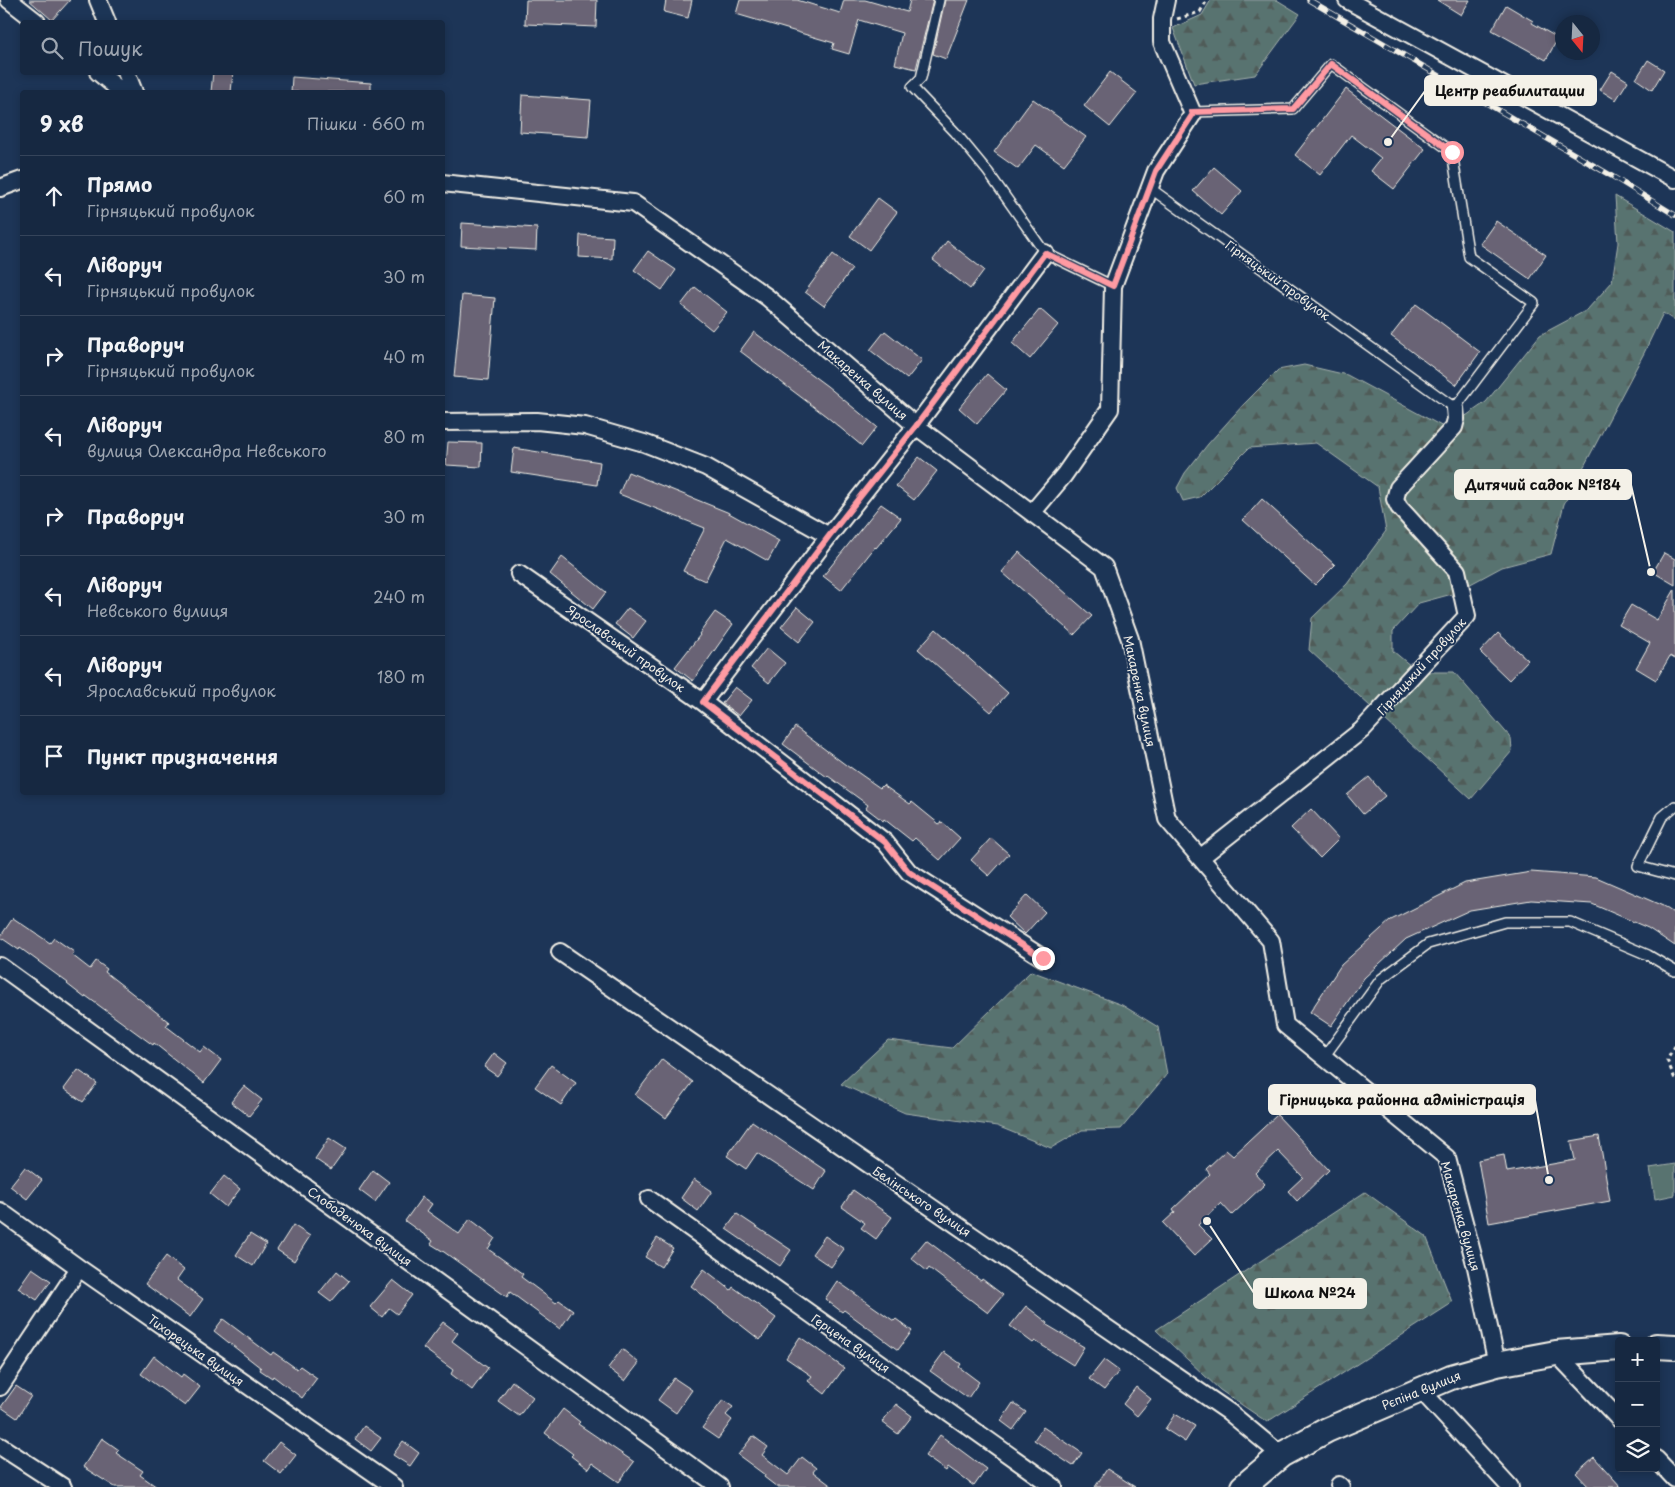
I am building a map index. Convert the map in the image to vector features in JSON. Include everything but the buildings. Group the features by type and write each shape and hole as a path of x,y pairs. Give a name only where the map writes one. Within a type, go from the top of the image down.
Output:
{"street":[{"path":"9,0 34,20"},
{"path":"98,0 106,20"},
{"path":"1032,513 1064,475 1110,409 1113,286 1156,171 1193,114 1162,42 1162,24 1166,0"},
{"path":"1347,0 1675,179"},
{"path":"102,75 120,90"},
{"path":"127,75 133,90"},
{"path":"0,188 20,181"},
{"name":"Макаренка вулиця","path":"445,182 633,204 767,297 916,426 1104,566 1130,639 1167,819 1270,941 1285,1025 1447,1158 1476,1267 1497,1364"},
{"path":"703,702 829,536 916,426 1045,253"},
{"name":"Гірняцький провулок","path":"1200,858 1362,730 1467,616 1457,571 1399,507 1394,499 1398,488 1454,427 1456,419 1455,408"},
{"path":"445,422 538,422 585,426 644,443 706,467 829,536"},
{"name":"Ярославський провулок","path":"519,574 703,702 885,842 909,872 1043,958"},
{"name":"Белінського вулиця","path":"560,952 1230,1412 1281,1455"},
{"name":"Слободенюка вулиця","path":"0,966 720,1487"},
{"name":"Герцена вулиця","path":"649,1200 1054,1487"},
{"name":"Тихорецька вулиця","path":"0,1210 79,1268 394,1487"},
{"path":"0,1386 79,1268"},
{"path":"1660,1346 1675,1347"},
{"name":"Рєпіна вулиця","path":"1243,1487 1281,1455 1326,1430 1451,1377 1497,1364 1556,1353 1615,1348"},
{"path":"1556,1353 1615,1415"},
{"path":"1420,1389 1510,1487"},
{"path":"0,1446 62,1487"},
{"path":"1660,1463 1675,1479"}],"lane":[{"path":"939,0 921,78 912,87 955,132 988,172 1045,253 1113,286"},
{"name":"Гірняцький провулок","path":"1150,188 1455,408 1534,303 1469,257 1452,152 1331,64 1293,109 1192,112"},
{"path":"1675,806 1662,817 1638,866 1675,876"},
{"path":"1324,1057 1381,979 1428,944 1505,922 1570,922 1648,955 1675,971"}],"path":[{"path":"1162,24 1200,12 1207,0"},
{"path":"1675,1046 1667,1060 1675,1079"}],"green space":[{"path":"1211,0 1277,0 1300,14 1255,75 1194,84 1173,28 1202,15"},
{"path":"1615,196 1675,232 1675,321 1663,313 1644,353 1564,504 1551,554 1502,567 1452,594 1419,603 1393,631 1393,651 1418,672 1454,672 1511,738 1512,751 1471,799 1309,650 1312,618 1347,584 1386,531 1378,487 1316,443 1249,448 1200,497 1183,501 1177,488 1185,473 1208,444 1278,370 1304,365 1347,375 1447,429 1486,402 1540,335 1587,310 1612,282 1618,243"},
{"path":"1031,971 1122,1005 1158,1027 1167,1074 1121,1129 1082,1130 1051,1148 997,1126 905,1113 841,1084 888,1040 952,1048"},
{"path":"1675,1164 1675,1195 1655,1199 1650,1168"},
{"path":"1365,1192 1426,1236 1452,1302 1449,1305 1267,1422 1220,1390 1156,1330"}],"railway":[{"path":"1309,0 1610,175 1675,215"}],"place":[{"name":"Центр реабилитации","path":"1388,142"},
{"name":"Дитячий садок №184","path":"1651,572"},
{"name":"Гірницька районна адміністрація","path":"1549,1180"},
{"name":"Школа №24","path":"1207,1221"}],"route":[{"path":"1043,958 909,872 885,842 703,702 829,536 916,426 1045,253 1113,286 1156,171 1193,114 1192,112 1293,109 1331,64 1452,152"}]}
